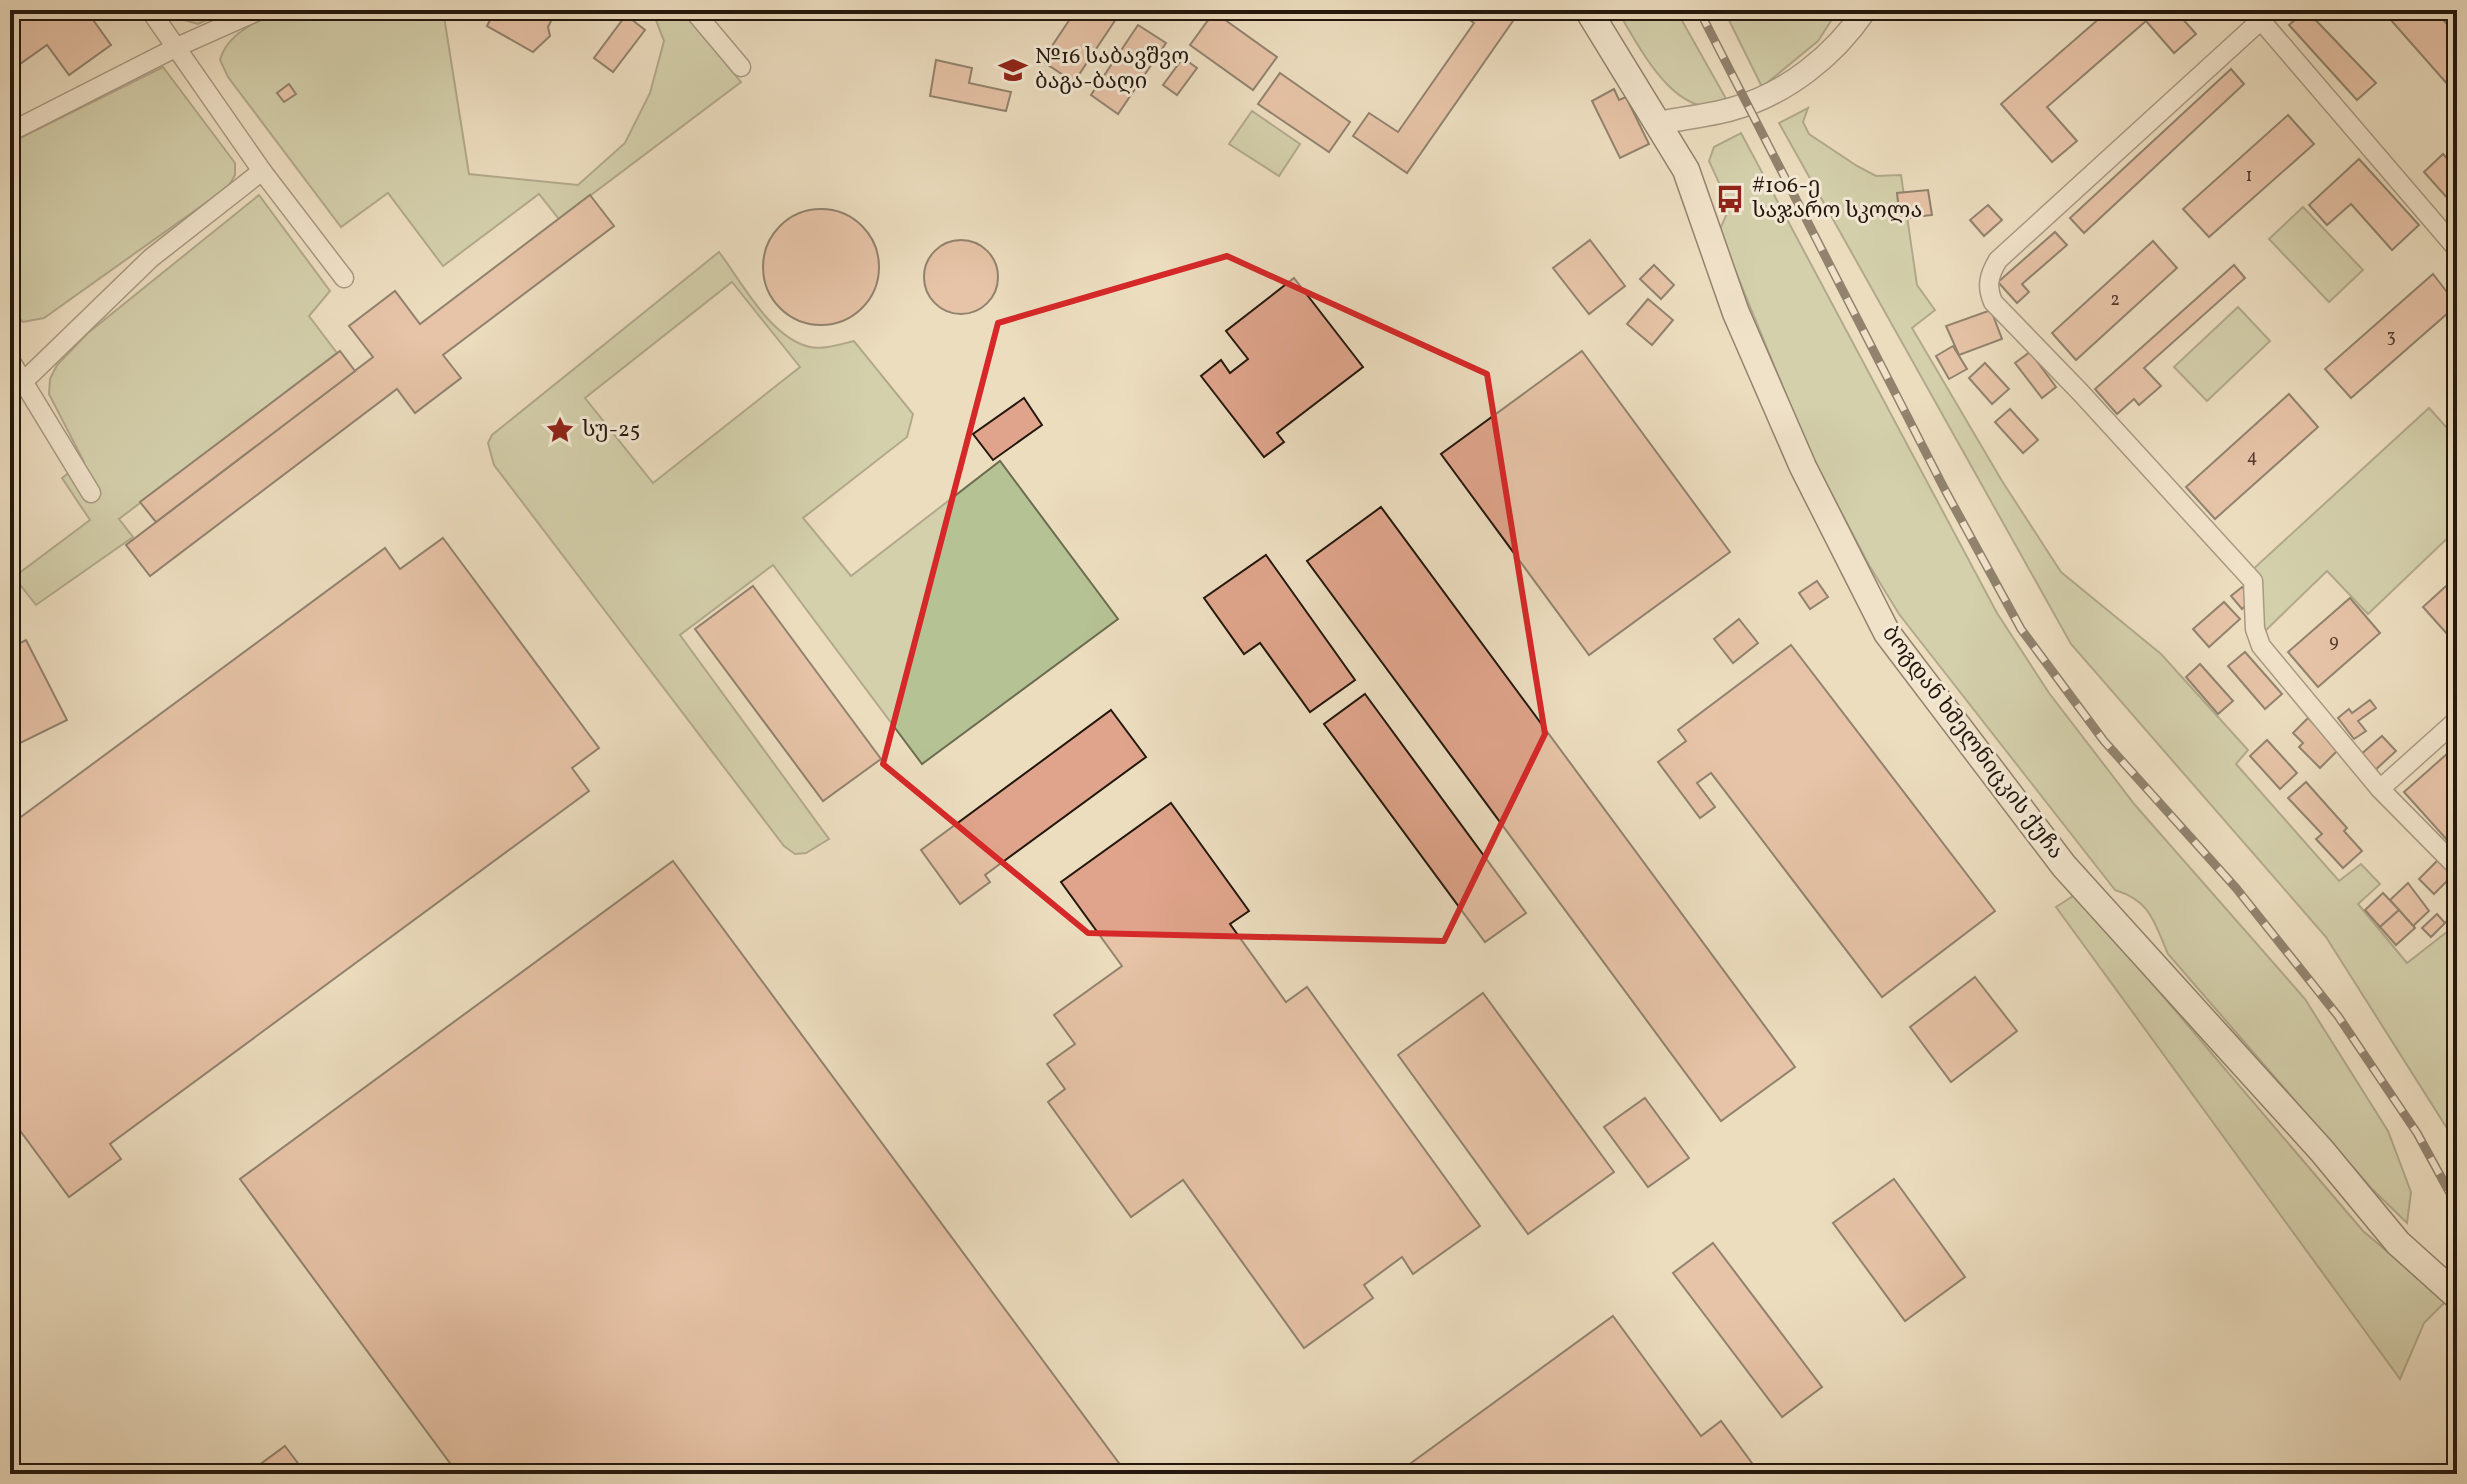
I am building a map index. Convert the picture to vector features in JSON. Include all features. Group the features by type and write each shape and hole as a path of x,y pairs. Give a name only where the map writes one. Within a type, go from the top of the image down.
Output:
{"main road":[{"name":"ბოგდან ხმელნიცკის ქუჩა","path":"1588,10 1686,170 1736,313 1803,467 1887,633 2064,866 2322,1151 2398,1243 2457,1296"}],"street":[{"path":"150,10 262,171 344,278"},
{"path":"10,132 177,47 260,10"},
{"path":"693,10 741,67"},
{"path":"1658,123 1732,109 1788,84 1846,38 1865,10"},
{"path":"2457,249 2261,13 1998,260 1990,274 1989,291 1993,302 2063,373 2253,581 2255,629 2261,646 2380,789 2457,867"},
{"path":"24,381 151,258 262,171"},
{"path":"10,360 91,493"},
{"path":"2380,789 2457,720"}],"highlighted area":[{"path":"1227,256 1487,374 1545,734 1444,941 1088,933 883,764 998,323"}],"green space":[{"path":"168,10 229,10 198,24 174,17"},
{"path":"282,10 443,10 469,174 578,185 625,143 650,93 664,41 652,10 682,10 741,82 559,219 539,194 443,266 388,193 341,227 228,77 220,60 229,42 245,29"},
{"path":"1617,10 1676,10 1729,104 1710,107 1692,103 1676,92 1648,61"},
{"path":"1724,10 1838,10 1818,41 1762,87"},
{"path":"163,67 235,163 235,175 228,187 44,318 23,322 10,310 10,143"},
{"path":"1808,108 1803,122 1809,134 1876,176 1901,175 1917,285 1935,310 1912,328 2002,481 2061,572 2161,654 2248,750 2236,764 2339,881 2361,864 2380,884 2358,904 2407,963 2448,931 2457,941 2457,1144 2326,937 2071,644 1779,123"},
{"path":"1252,111 1300,144 1279,176 1229,144"},
{"path":"1741,133 1997,613 2049,693 2135,805 2305,999 2388,1131 2411,1192 2407,1223 2371,1188 2168,954 2155,923 2144,907 2115,890 1899,614 1869,565 1810,453 1719,231 1730,207 1709,161 1714,147"},
{"path":"259,195 330,291 309,316 337,353 119,519 133,537 36,605 14,577 90,520 62,478 84,462 49,394 50,379 57,365 88,333"},
{"path":"2303,207 2363,270 2329,302 2269,239"},
{"path":"719,252 758,307 782,333 796,342 815,348 854,341 913,414 907,437 803,518 851,576 1000,461 1118,619 922,764 773,565 680,635 829,839 806,853 795,854 784,846 494,465 488,443 492,435","holes":["732,282 800,367 653,483 585,398"]},
{"path":"2238,307 2270,341 2207,401 2174,367"},
{"path":"2429,408 2457,439 2457,529 2368,614 2327,571 2264,632 2250,572"},
{"path":"2076,894 2363,1231 2446,1301 2424,1323 2400,1379 2056,907"}],"building":[{"path":"10,10 86,10 111,45 69,75 47,45 10,71"},
{"path":"482,10 535,10 552,19 548,27 550,36 533,52 487,26 491,18"},
{"path":"1076,10 1122,10 1074,82 1042,61"},
{"path":"1455,10 1504,10 1515,18 1407,173 1353,136 1369,113 1398,132 1474,23"},
{"path":"2109,10 2175,10 2196,34 2174,53 2146,21 2047,107 2077,141 2052,162 2001,104"},
{"path":"2306,10 2376,83 2357,100 2289,25"},
{"path":"2382,10 2434,10 2457,35 2457,95"},
{"path":"1214,12 1277,57 1253,90 1190,45"},
{"path":"626,15 645,30 613,72 594,58"},
{"path":"1138,25 1166,43 1118,114 1091,95"},
{"path":"1183,58 1197,68 1177,95 1163,85"},
{"path":"936,60 972,68 969,83 1011,92 1006,111 930,96"},
{"path":"2231,69 2244,84 2084,233 2070,218"},
{"path":"1280,73 1350,122 1329,152 1258,104"},
{"path":"289,84 296,94 284,102 277,93"},
{"path":"1614,89 1619,100 1626,97 1649,144 1620,158 1592,101"},
{"path":"2288,115 2314,144 2209,237 2183,209"},
{"path":"2443,154 2457,169 2457,209 2424,172"},
{"path":"2359,159 2419,225 2392,250 2351,204 2327,225 2309,205"},
{"path":"1928,190 1932,215 1900,219 1897,193"},
{"path":"590,195 614,226 443,355 461,378 415,413 397,389 150,576 126,545 373,357 349,326 395,291 420,324"},
{"path":"1988,205 2002,220 1984,236 1970,220"},
{"path":"821,209 843,213 862,226 875,245 879,267 875,289 862,308 843,321 821,325 799,321 780,308 767,289 763,267 767,245 780,226 799,213"},
{"path":"2055,232 2067,245 2022,284 2029,292 2017,303 1998,282"},
{"path":"954,240 968,240 982,246 992,256 998,277 992,298 982,308 968,314 954,314 940,308 930,298 924,284 924,270 930,256 940,246"},
{"path":"1590,240 1625,286 1589,314 1553,268"},
{"path":"2153,241 2177,268 2076,360 2052,333"},
{"path":"1654,265 1674,285 1661,299 1640,279"},
{"path":"2234,265 2245,278 2144,368 2161,386 2139,405 2134,399 2117,414 2095,389"},
{"path":"2433,274 2457,305 2351,398 2325,369"},
{"path":"1294,278 1363,367 1277,433 1284,442 1264,457 1201,376 1221,360 1230,373 1248,359 1226,331"},
{"path":"1648,299 1673,320 1652,345 1627,324"},
{"path":"1991,310 2002,339 1959,355 1946,326"},
{"path":"1953,346 1967,369 1949,379 1936,356"},
{"path":"340,351 355,371 156,522 140,502"},
{"path":"1582,351 1730,552 1589,655 1441,454"},
{"path":"2030,352 2056,387 2042,398 2015,363"},
{"path":"1985,363 2009,389 1992,404 1969,378"},
{"path":"2289,394 2318,427 2215,519 2186,487"},
{"path":"1024,398 1042,425 993,460 973,434"},
{"path":"2457,405 2457,424 2447,413"},
{"path":"2010,409 2038,440 2023,453 1995,422"},
{"path":"1381,507 1795,1067 1721,1121 1307,561"},
{"path":"443,538 599,748 572,768 589,791 110,1144 121,1159 69,1197 10,1117 10,825 385,548 400,569"},
{"path":"1266,555 1355,680 1310,712 1260,643 1244,654 1204,598"},
{"path":"2457,576 2457,632 2454,629 2448,635 2423,607"},
{"path":"1817,581 1828,597 1810,609 1799,593"},
{"path":"753,586 881,759 823,801 695,629"},
{"path":"2242,587 2253,599 2242,609 2231,596"},
{"path":"2350,598 2380,633 2318,687 2288,652"},
{"path":"2224,602 2240,619 2209,647 2193,629"},
{"path":"1739,619 1758,643 1733,663 1714,639"},
{"path":"26,640 67,720 10,748 10,648"},
{"path":"1791,645 1995,911 1882,997 1711,773 1697,783 1715,807 1700,818 1658,762 1686,741 1678,730"},
{"path":"2245,652 2282,694 2265,709 2228,666"},
{"path":"2200,664 2233,701 2218,714 2186,677"},
{"path":"1365,694 1526,913 1485,942 1324,724"},
{"path":"2370,700 2376,708 2358,721 2366,731 2354,739 2338,718 2349,709 2352,713"},
{"path":"1111,710 1146,757 985,875 990,882 960,904 921,850"},
{"path":"2308,718 2339,749 2320,768 2299,747 2303,743 2293,733"},
{"path":"2382,736 2396,751 2373,772 2359,756"},
{"path":"2267,740 2297,773 2280,789 2250,756"},
{"path":"2457,745 2457,851 2404,792"},
{"path":"2306,782 2347,828 2344,831 2362,851 2343,868 2316,839 2322,834 2288,798"},
{"path":"1171,803 1249,911 1230,924 1286,1002 1307,987 1480,1226 1413,1274 1402,1257 1364,1285 1373,1298 1304,1348 1183,1180 1131,1217 1048,1102 1065,1089 1047,1064 1075,1044 1054,1015 1122,966 1061,882"},
{"path":"2440,858 2455,873 2434,894 2419,879"},
{"path":"673,861 1127,1474 458,1474 240,1179"},
{"path":"2408,883 2429,911 2413,926 2390,900"},
{"path":"2383,893 2399,910 2380,927 2365,910"},
{"path":"2399,910 2415,928 2396,945 2380,927"},
{"path":"2457,912 2457,933 2446,922"},
{"path":"2437,914 2445,923 2431,937 2422,928"},
{"path":"1975,977 2017,1031 1951,1082 1910,1027"},
{"path":"1483,993 1614,1172 1528,1234 1398,1055"},
{"path":"1645,1098 1689,1158 1648,1187 1604,1127"},
{"path":"1894,1179 1965,1277 1905,1321 1833,1223"},
{"path":"1713,1243 1822,1387 1782,1417 1673,1273"},
{"path":"1613,1316 1701,1436 1721,1421 1760,1474 1396,1474"},
{"path":"285,1446 306,1474 247,1474"}],"railway":[{"path":"1699,10 1945,490 2021,629 2104,741 2236,888 2338,1016 2417,1133 2457,1206"}],"place":[{"name":"№16 საბავშვო ბაგა-ბაღი","path":"1013,70"},
{"name":"#106-ე საჯარო სკოლა","path":"1730,199"},
{"name":"სუ-25","path":"560,430"}]}
